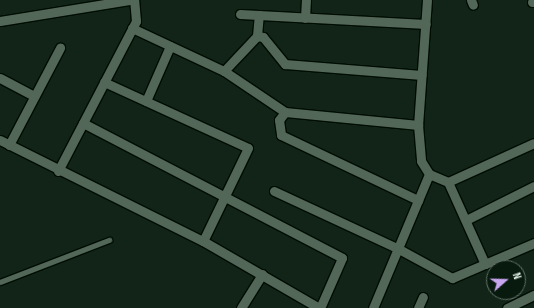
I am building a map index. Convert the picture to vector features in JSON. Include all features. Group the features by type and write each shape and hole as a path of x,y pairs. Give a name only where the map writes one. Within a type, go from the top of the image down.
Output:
{"street":[{"path":"0,21 129,0"},
{"path":"58,171 136,20 134,0"},
{"path":"305,18 306,0"},
{"path":"274,191 397,248 452,278 486,264 448,182 429,174 421,161 418,125 427,0"},
{"path":"240,14 426,24"},
{"path":"224,71 257,36 259,15"},
{"path":"132,28 224,71 285,112 418,125"},
{"path":"257,36 263,37 285,64 422,75"},
{"path":"146,101 170,46"},
{"path":"9,145 60,48"},
{"path":"0,78 34,96"},
{"path":"104,82 248,148 226,197 203,241"},
{"path":"285,112 279,120 281,135 418,200"},
{"path":"0,140 58,171 203,241 320,308 342,258 83,123"},
{"path":"448,182 534,143"},
{"path":"373,308 429,174"},
{"path":"466,220 534,186"},
{"path":"495,260 534,243"},
{"path":"241,308 262,274"},
{"path":"507,308 534,295"},
{"path":"418,308 423,297"}],"lane":[{"path":"0,282 109,240"}]}
